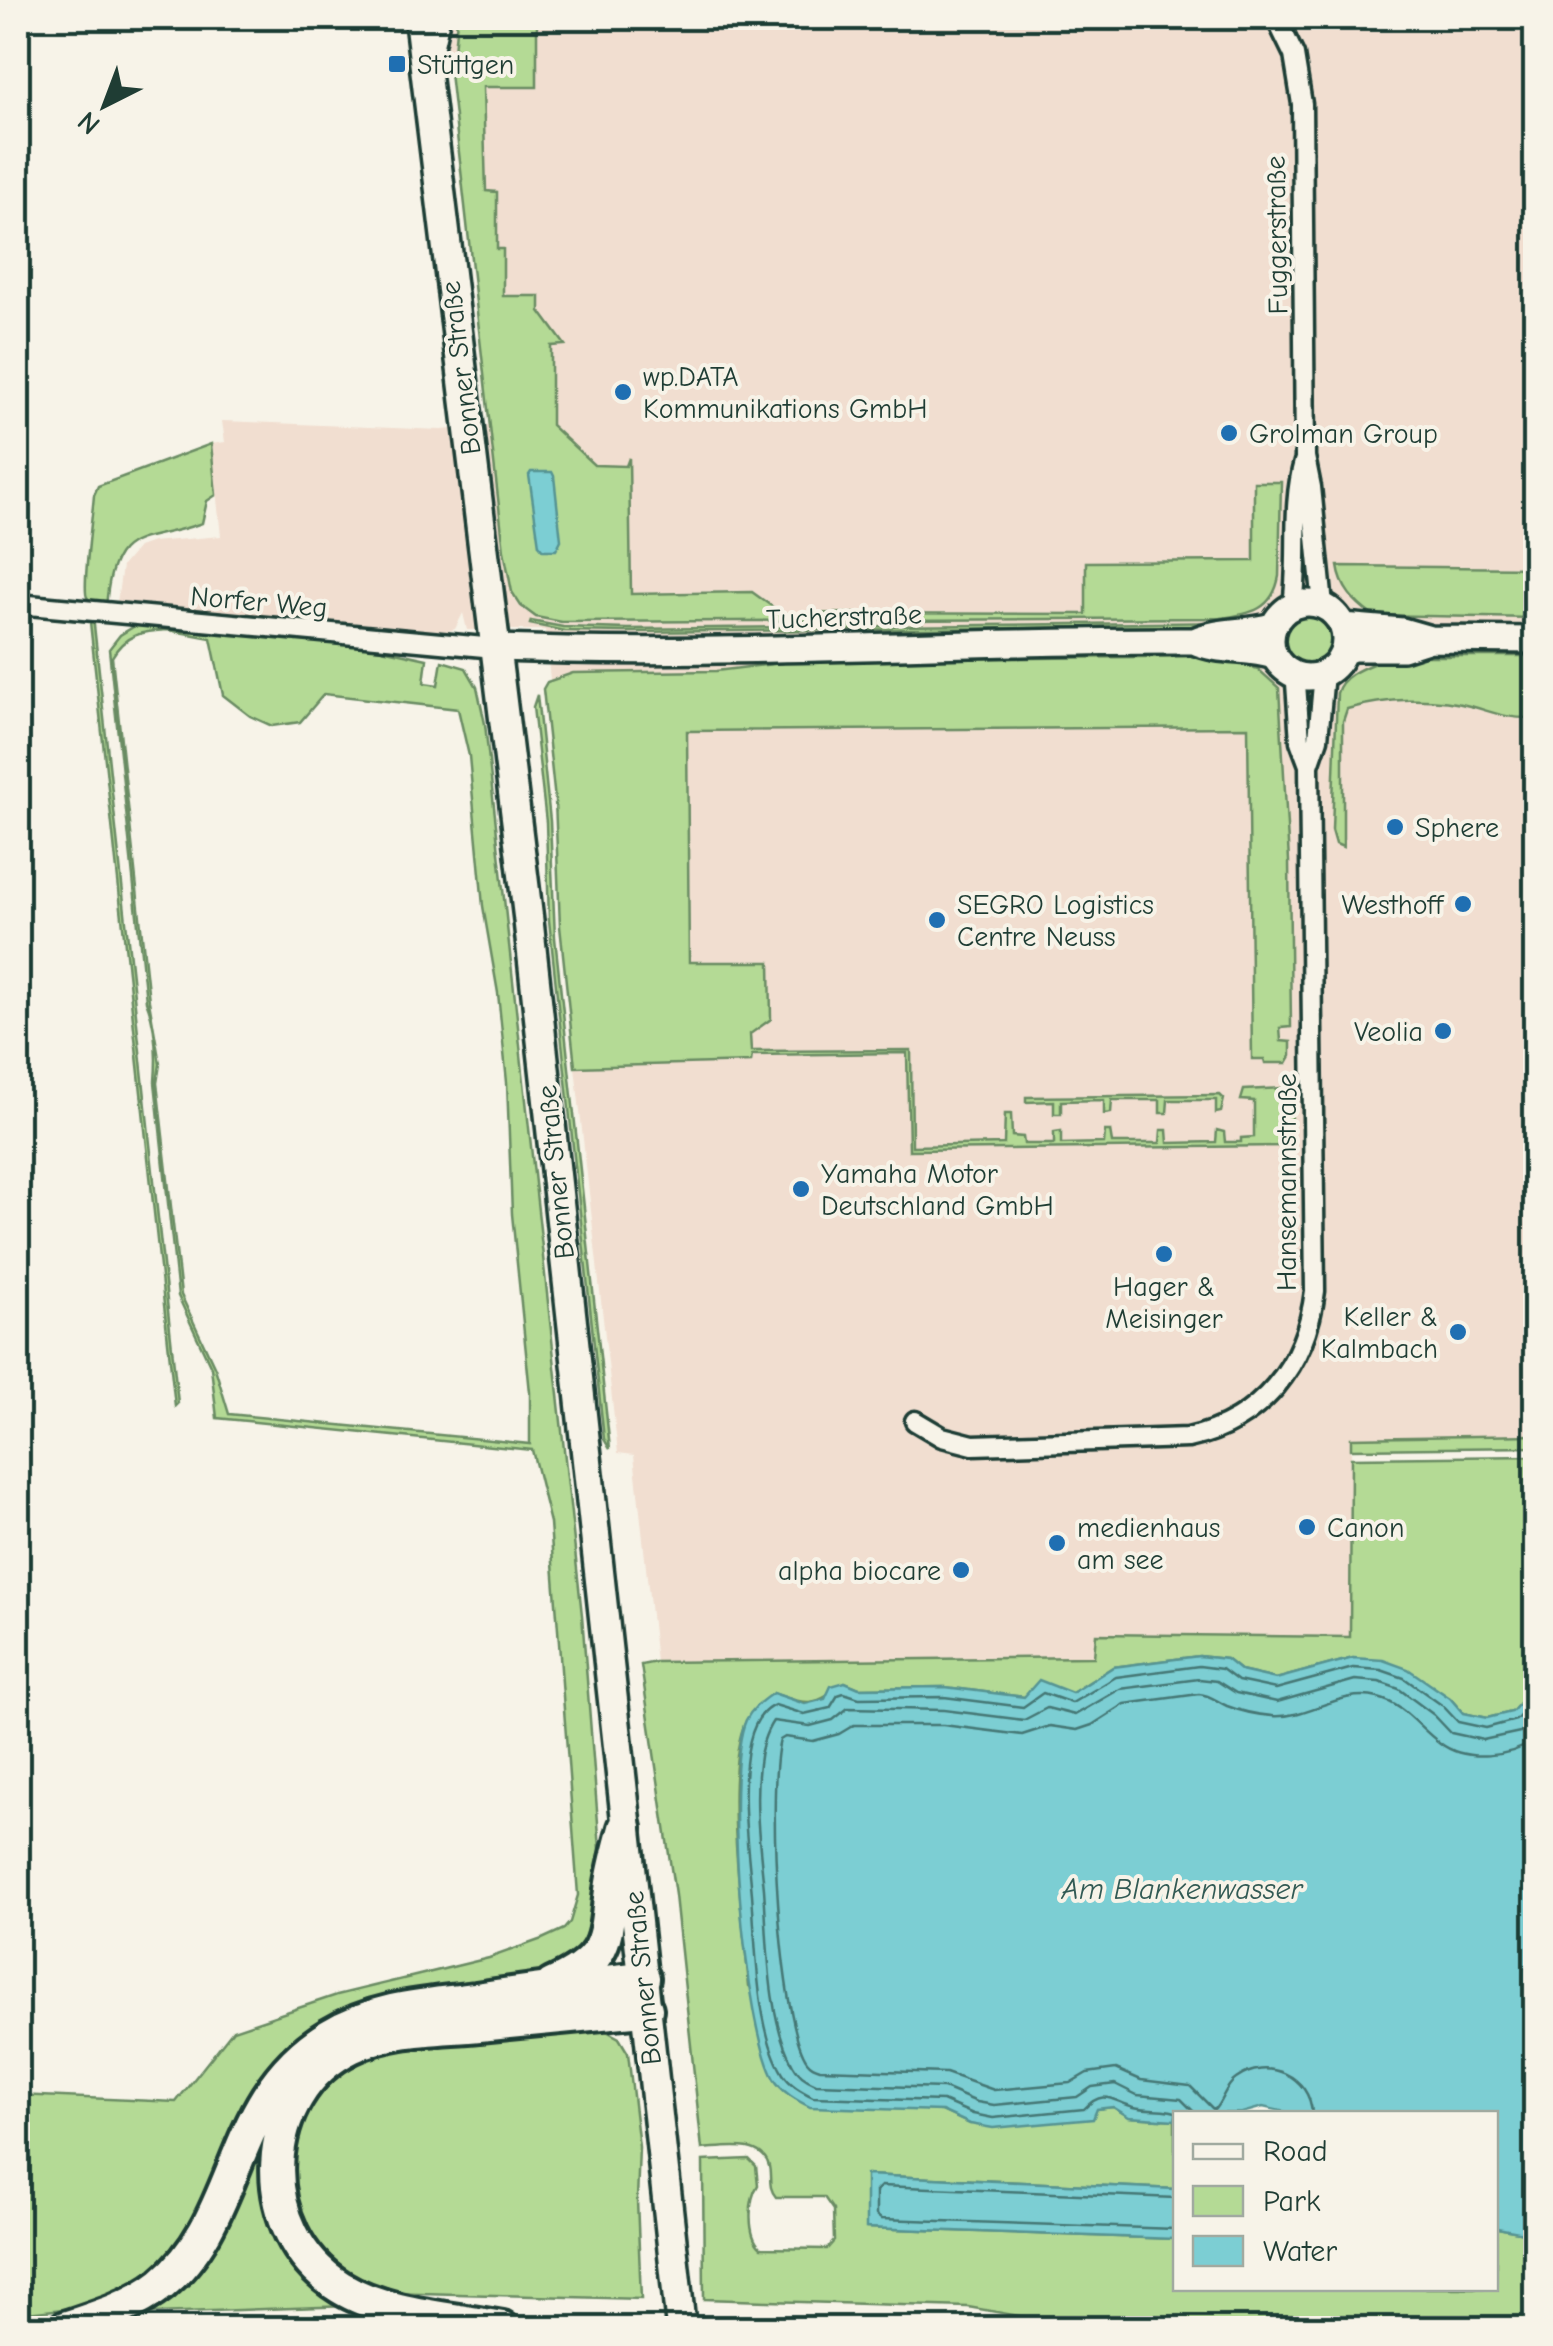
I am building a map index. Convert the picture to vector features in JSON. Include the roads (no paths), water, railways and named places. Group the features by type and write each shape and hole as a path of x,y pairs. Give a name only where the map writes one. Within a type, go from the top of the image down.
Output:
{"highway":[{"path":"542,1990 582,1968 605,1940 612,1882 625,1828"},
{"path":"65,2328 144,2296 182,2264 208,2223 266,2095 305,2052 341,2029 381,2013 542,1990 644,1994"},
{"path":"502,2328 385,2305 360,2297 327,2278 300,2249 278,2195 276,2158 285,2120 317,2072 350,2047 369,2040 644,1994"}],"main road":[{"name":"Bonner Straße","path":"418,18 526,897 681,2328"},
{"path":"1344,626 1343,652 1324,673 1304,676 1283,664 1270,644 1272,626 1293,605 1308,602 1323,605 1344,626 1402,631 1430,639 1536,640"},
{"name":"Tucherstraße","path":"1194,641 1214,632 1272,626"},
{"path":"1343,652 1354,648 1402,648 1430,639"},
{"name":"Tucherstraße","path":"495,648 720,649 1039,640 1194,641 1214,650 1260,651 1283,664"}],"street":[{"path":"426,80 440,18"},
{"name":"Fuggerstraße","path":"1276,18 1298,68 1302,104 1305,457 1323,605"},
{"name":"Fuggerstraße","path":"1293,605 1298,483 1305,457"},
{"name":"Norfer Weg","path":"18,604 495,648"},
{"name":"Hansemannstraße","path":"1283,664 1296,683 1300,742 1309,765"},
{"name":"Hansemannstraße","path":"915,1422 942,1437 973,1445 1188,1438 1248,1413 1277,1386 1293,1364 1309,1323 1315,1273 1309,765 1318,739 1324,673"}],"water":[{"path":"531,472 552,472 554,476 561,540 556,550 543,550 539,545"},
{"name":"Am Blankenwasser","path":"1199,1656 1226,1659 1241,1671 1276,1679 1353,1658 1383,1660 1408,1669 1450,1698 1463,1713 1487,1718 1512,1712 1525,1697 1535,1675 1535,2235 1498,2228 1498,2111 1281,2111 1263,2107 1249,2111 1173,2111 1173,2120 1129,2117 1113,2107 1097,2109 1093,2119 993,2128 970,2124 942,2111 810,2107 785,2092 774,2079 763,2051 746,1957 736,1792 746,1720 773,1693 805,1704 825,1699 831,1686 845,1682 859,1688 945,1687 1024,1697 1039,1680 1072,1693 1113,1667"},
{"path":"866,2175 1173,2189 1173,2239 866,2228"}],"place":[{"name":"Stüttgen","path":"397,64"},
{"name":"wp.DATA Kommunikations GmbH","path":"623,392"},
{"name":"Grolman Group","path":"1229,433"},
{"name":"Sphere","path":"1395,827"},
{"name":"Westhoff","path":"1463,904"},
{"name":"SEGRO Logistics Centre Neuss","path":"937,920"},
{"name":"Veolia","path":"1443,1031"},
{"name":"Yamaha Motor Deutschland GmbH","path":"801,1189"},
{"name":"Hager & Meisinger","path":"1164,1254"},
{"name":"Keller & Kalmbach","path":"1458,1332"},
{"name":"Canon","path":"1307,1527"},
{"name":"medienhaus am see","path":"1057,1543"},
{"name":"alpha biocare","path":"961,1570"}]}
